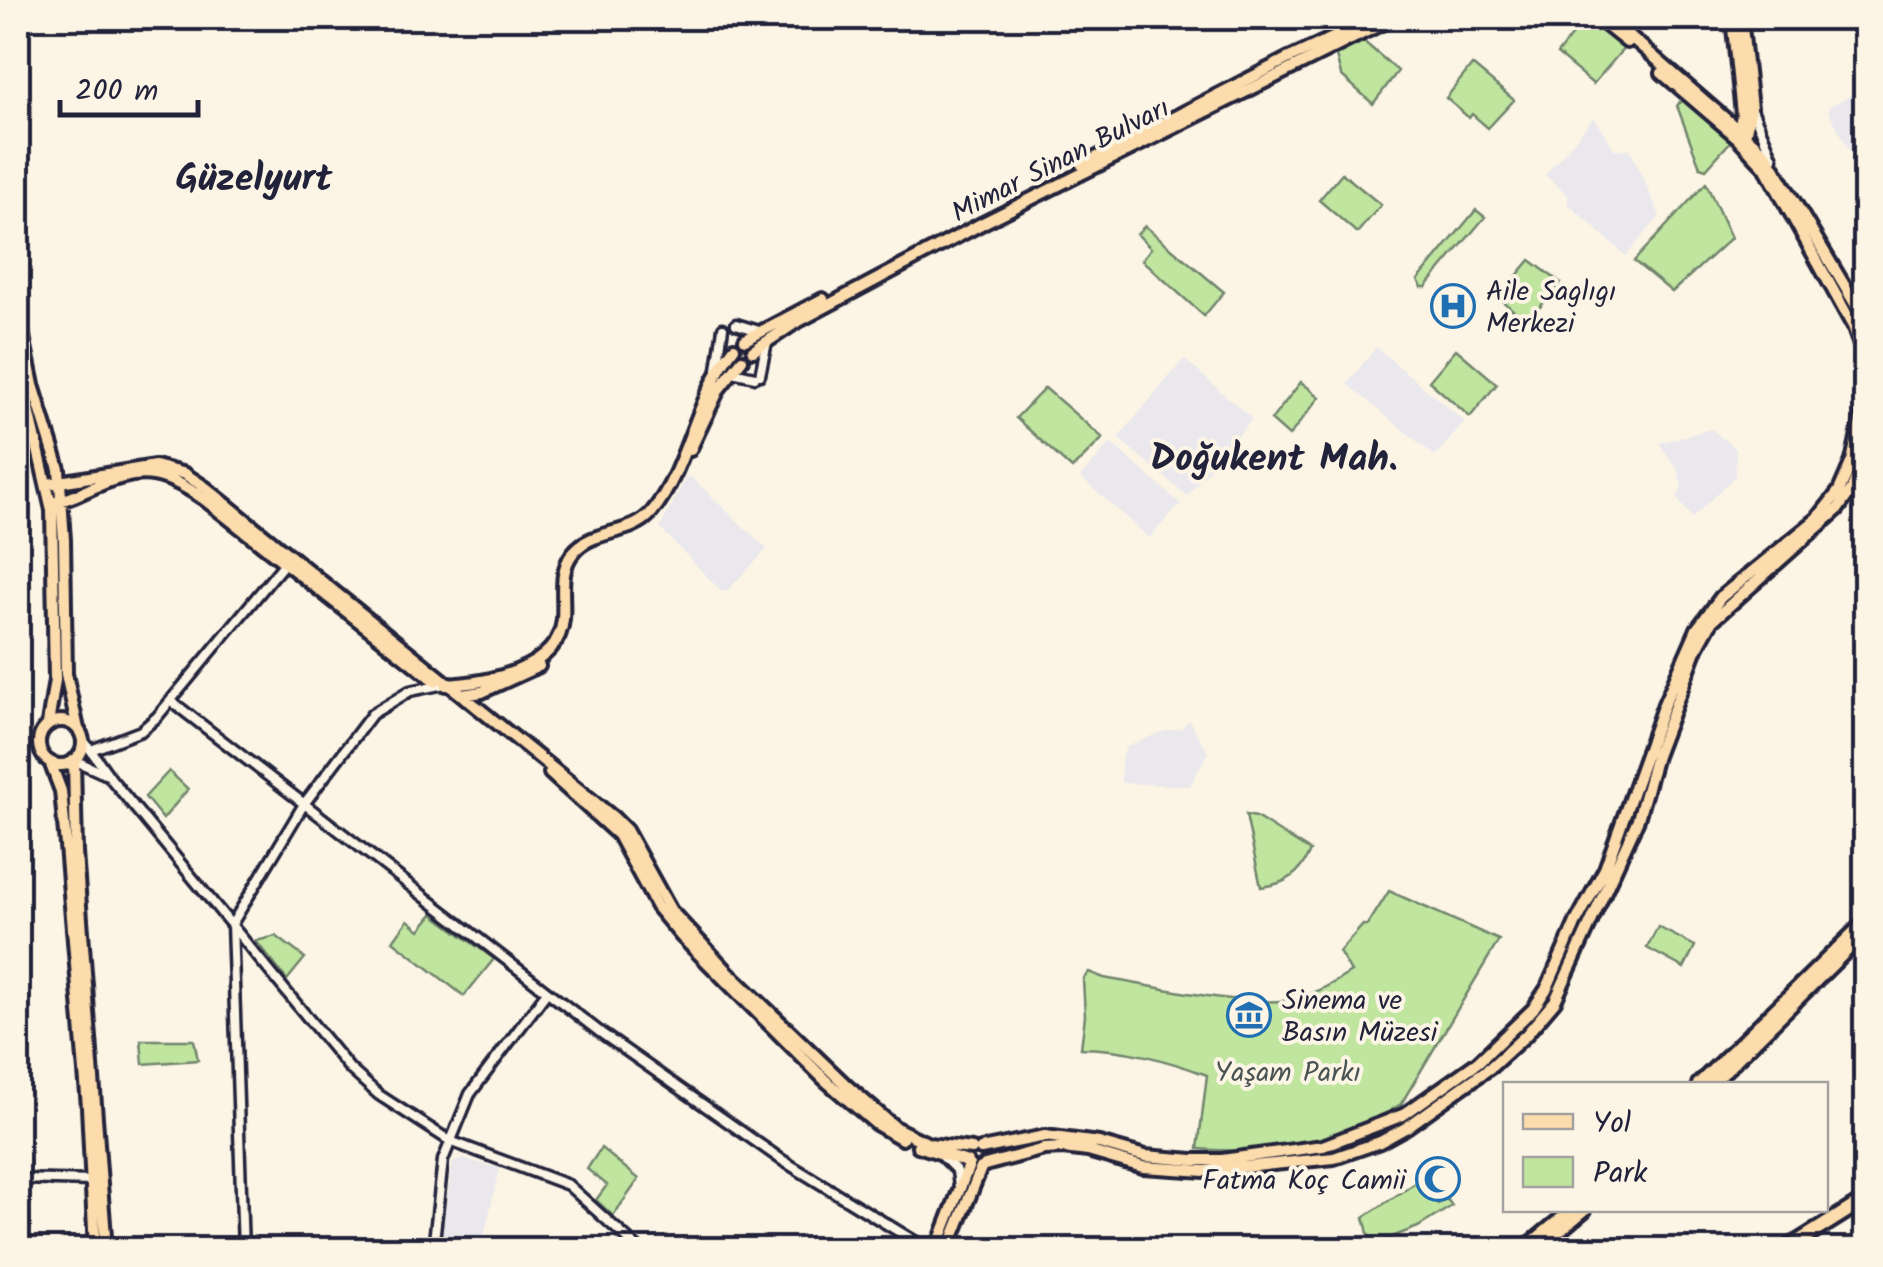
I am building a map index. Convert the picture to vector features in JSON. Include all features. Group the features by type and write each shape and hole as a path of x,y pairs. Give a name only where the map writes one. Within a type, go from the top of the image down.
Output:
{"highway":[{"path":"1785,1250 1866,1199"},
{"path":"1797,1250 1866,1207"}],"main road":[{"name":"Mimar Sinan Bulvarı","path":"753,351 765,337 1287,59 1376,18"},
{"name":"Mimar Sinan Bulvarı","path":"745,340 765,337 966,231 1393,18"},
{"path":"1596,18 1766,154 1866,322"},
{"path":"56,502 129,476 154,474 168,477 204,498 614,818 626,830 671,912 728,972 896,1128 928,1144 976,1149 1045,1136 1099,1142 1145,1156 1192,1160 1222,1160 1323,1146 1404,1115 1478,1062 1533,1009 1605,870 1664,704 1697,628 1720,597 1818,518 1839,491 1852,460 1865,403 1864,351 1784,198 1761,160 1728,119 1609,18"},
{"path":"1732,18 1746,107"},
{"path":"1741,18 1746,107 1742,136"},
{"path":"18,312 28,370 59,469 53,483"},
{"path":"738,342 752,344 750,357 742,360 718,389 661,510 638,531 601,542 572,562 568,624 554,654 518,677 482,692 451,690 532,662 552,646 562,627 564,571 568,560 582,543 620,532 650,515 669,483 716,372 738,342"},
{"path":"734,348 742,360"},
{"path":"18,363 53,483 66,674 80,734 80,752 74,760 64,764 50,762"},
{"path":"451,690 604,820 618,835 656,906 682,937 825,1080 876,1124 940,1155 975,1165 1062,1148 1088,1151 1143,1167 1205,1171 1334,1158 1380,1142 1408,1127 1491,1067 1534,1027 1555,1001 1638,819 1656,756 1697,648 1712,621 1838,509 1852,489 1866,452"},
{"path":"53,483 131,468 171,468 206,488 287,560"},
{"path":"56,502 55,680 48,724 39,744 61,790 66,834 94,1250"},
{"path":"48,724 63,721 80,734"},
{"path":"74,760 77,871 106,1250"},
{"path":"1700,1082 1866,920"},
{"path":"1714,1082 1866,932"},
{"path":"932,1250 960,1187 975,1165 987,1156 976,1149"},
{"path":"948,1250 975,1165 976,1149"},
{"path":"1517,1250 1568,1212"},
{"path":"1537,1250 1582,1212"}],"street":[{"path":"1728,119 1746,107 1783,180"},
{"path":"732,372 758,376 765,337 736,324"},
{"path":"716,372 723,328"},
{"path":"91,750 141,731 171,701 287,560"},
{"path":"242,1246 232,924 304,804 372,714 410,690 451,690"},
{"path":"171,701 547,992 736,1130 932,1250"},
{"path":"80,734 112,780 350,1069 399,1110 450,1141 568,1186 640,1250"},
{"path":"74,760 101,770 112,780"},
{"path":"433,1250 443,1160 470,1094 547,992"},
{"path":"940,1155 957,1171 960,1187"},
{"path":"18,1179 92,1181"}],"shaded area":[{"path":"1865,88 1865,147 1854,152 1849,150 1828,110"},
{"path":"1594,117 1614,149 1630,149 1660,216 1626,256 1568,204 1568,195 1545,175"},
{"path":"1376,347 1465,422 1435,456 1347,384"},
{"path":"1184,359 1252,419 1187,496 1118,438"},
{"path":"1711,429 1736,449 1735,476 1692,518 1677,498 1682,487 1678,470 1659,443"},
{"path":"1111,443 1181,504 1149,538 1080,477"},
{"path":"686,477 691,477 767,549 726,592 660,528"},
{"path":"1189,720 1208,752 1190,786 1121,783 1121,760 1126,747 1164,731 1180,729"},
{"path":"463,1159 500,1168 481,1249 439,1249 453,1162"}],"green space":[{"path":"1585,18 1625,47 1593,84 1557,54"},
{"path":"1356,39 1398,71 1373,104 1341,75 1335,52"},
{"path":"1472,65 1514,100 1488,128 1446,98"},
{"path":"1682,99 1732,140 1706,169 1700,167 1677,106"},
{"path":"1342,173 1381,205 1357,233 1319,200"},
{"path":"1706,183 1731,238 1672,292 1634,261"},
{"path":"1476,210 1485,217 1422,287 1418,280"},
{"path":"1145,226 1224,292 1204,316 1142,260 1151,248 1137,234"},
{"path":"1530,260 1561,283 1527,322 1501,300 1501,295"},
{"path":"1456,349 1497,384 1470,417 1429,381"},
{"path":"1301,382 1320,397 1289,436 1271,420"},
{"path":"1045,388 1103,438 1072,469 1016,418"},
{"path":"169,771 188,789 163,819 145,797"},
{"path":"1246,815 1256,817 1310,851 1291,877 1261,887"},
{"name":"Yaşam Parkı","path":"1389,891 1499,940 1401,1104 1379,1117 1304,1143 1250,1150 1198,1149 1207,1075 1145,1056 1081,1048 1085,1016 1083,979 1089,972 1104,978 1229,999 1296,999 1351,972 1339,952 1363,925 1367,926"},
{"path":"433,914 494,959 464,996 393,941 408,920 420,930"},
{"path":"1658,927 1695,946 1684,968 1647,948"},
{"path":"276,936 305,958 287,980 256,941"},
{"path":"141,1040 194,1040 198,1060 143,1064"},
{"path":"601,1148 639,1179 613,1216 596,1200 607,1185 587,1169"},
{"path":"1420,1180 1438,1204 1447,1199 1452,1206 1418,1227 1371,1245 1364,1217"}],"place":[{"name":"Aile Saglıgı Merkezi","path":"1453,306"},
{"name":"Sinema ve Basın Müzesi","path":"1249,1015"},
{"name":"Fatma Koç Camii","path":"1438,1179"}],"district":[{"name":"Güzelyurt","path":"254,177"},
{"name":"Doğukent Mah.","path":"1274,457"}]}
